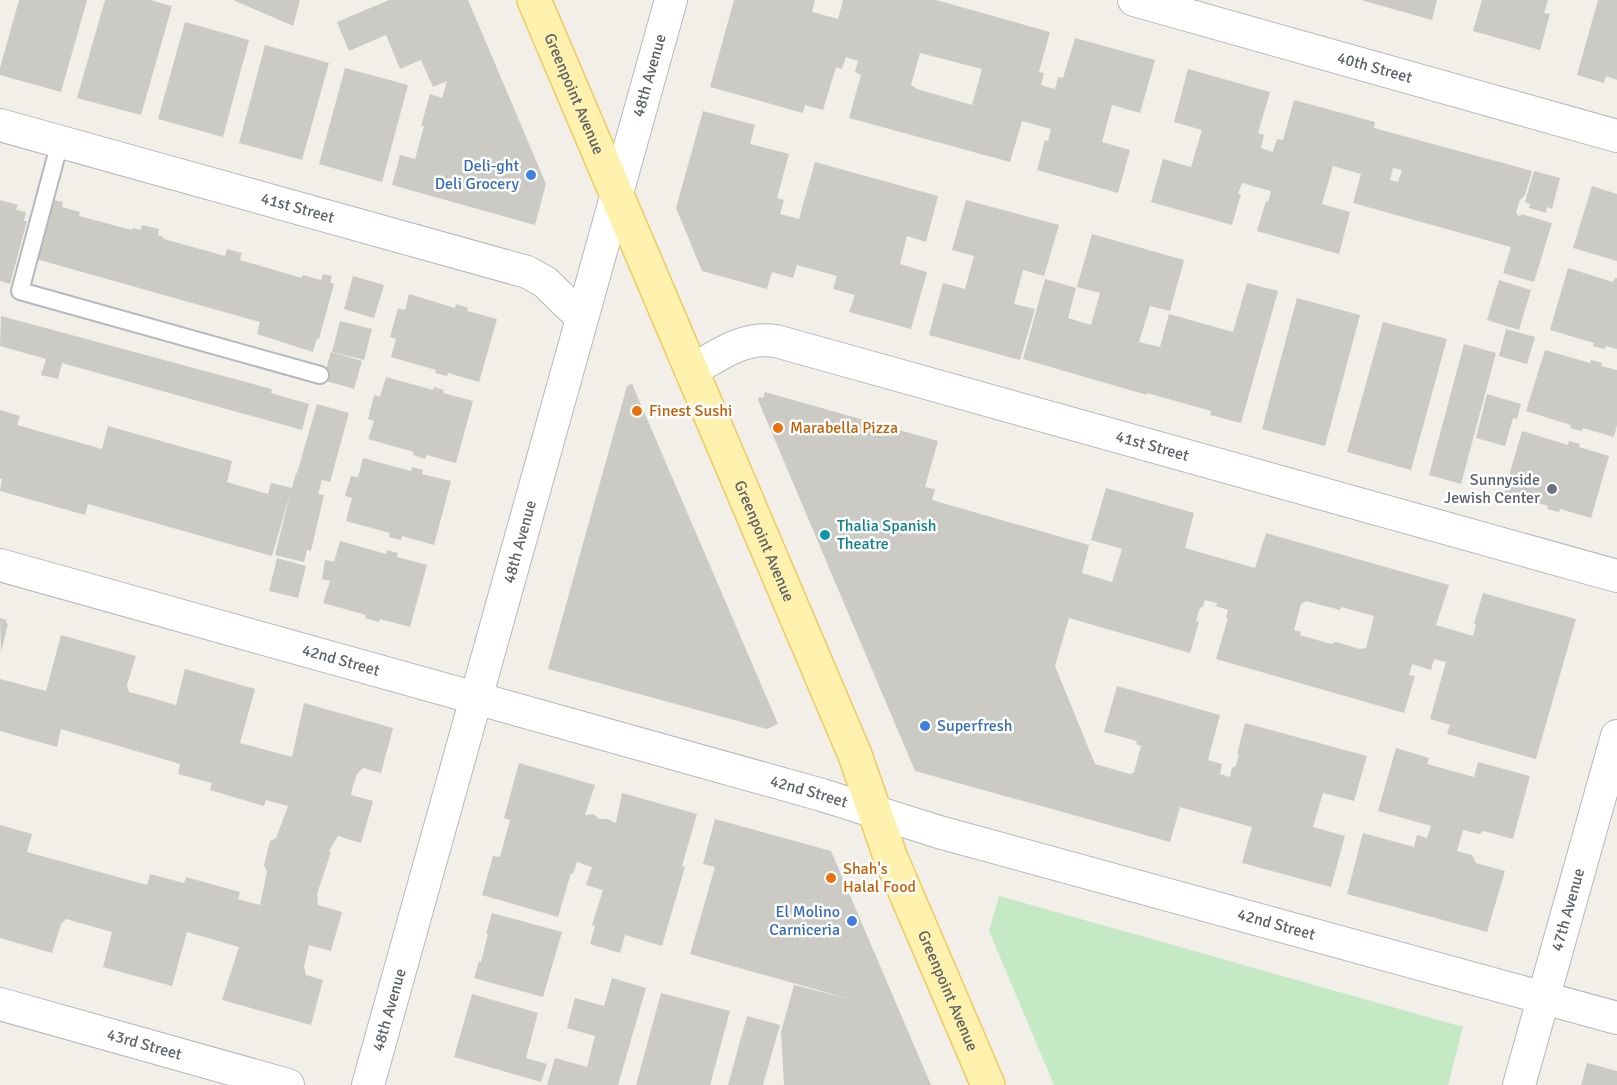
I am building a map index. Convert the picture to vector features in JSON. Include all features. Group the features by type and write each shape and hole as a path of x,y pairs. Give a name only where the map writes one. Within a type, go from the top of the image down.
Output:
{"main road":[{"name":"Greenpoint Avenue","path":"534,0 855,755 890,856 988,1085"}],"street":[{"name":"48th Avenue","path":"368,1085 615,193 671,0"},
{"name":"40th Street","path":"1134,0 1617,136"},
{"name":"41st Street","path":"0,125 521,270 545,282 582,317"},
{"name":"41st Street","path":"691,371 747,342 764,339 776,341 1617,576"},
{"name":"42nd Street","path":"0,565 873,810 939,832 1617,1018"},
{"name":"47th Avenue","path":"1519,1085 1617,736"},
{"name":"43rd Street","path":"0,1004 288,1085"}],"lane":[{"path":"60,142 20,291 320,375"}],"green space":[{"path":"999,896 1463,1027 1448,1085 1054,1085 989,931"}],"building":[{"path":"19,0 87,0 61,92 0,75"},
{"path":"105,0 150,0 172,6 141,115 77,98"},
{"path":"233,0 300,0 293,26"},
{"path":"389,0 468,0 546,184 535,225 392,185 400,155 415,159 430,94 442,98 447,81 433,87 421,60 400,69 386,35 349,51 337,22"},
{"path":"734,0 815,0 812,12 838,19 843,0 936,0 1050,32 1039,72 1044,73 1041,85 1055,89 1058,77 1063,78 1075,38 1155,60 1140,113 1112,105 1102,142 1130,150 1118,193 1037,170 1045,140 1048,141 1051,129 1022,121 1010,162 849,118 861,75 855,72 858,61 846,57 842,69 836,67 823,110 805,105 803,113 710,87","holes":["920,53 982,69 972,105 917,89 911,85"]},
{"path":"1361,0 1437,0 1432,20"},
{"path":"1482,0 1548,0 1544,13 1550,14 1540,50 1473,31"},
{"path":"1598,0 1617,0 1617,80 1606,76 1604,83 1577,75"},
{"path":"185,22 249,40 223,137 158,119"},
{"path":"265,45 329,63 302,160 239,143"},
{"path":"345,68 408,85 382,182 319,164"},
{"path":"1188,69 1270,92 1258,133 1264,135 1261,148 1273,152 1277,139 1283,140 1294,100 1375,122 1374,128 1532,171 1525,195 1520,200 1516,213 1520,217 1521,214 1552,223 1534,282 1503,273 1511,247 1353,203 1361,174 1333,166 1322,204 1350,212 1339,254 1257,231 1271,191 1242,183 1232,225 1151,202 1163,159 1191,167 1202,130 1174,122","holes":["1393,168 1402,170 1398,182 1390,180"]},
{"path":"703,111 755,125 750,144 789,154 777,198 784,200 780,214 799,219 815,162 938,196 926,242 907,236 900,264 927,272 911,329 849,312 855,295 833,289 837,276 797,265 793,278 772,272 767,289 702,271 676,208"},
{"path":"1534,171 1560,178 1552,209 1547,207 1546,213 1529,208 1530,204 1525,202"},
{"path":"1592,186 1617,194 1617,261 1573,248"},
{"path":"0,200 18,205 16,210 26,212 24,221 27,221 10,284 0,281"},
{"path":"53,200 63,202 62,207 80,212 79,216 132,230 133,228 141,230 142,225 159,229 158,235 164,239 225,256 227,249 242,253 240,260 302,278 303,275 321,280 323,274 332,276 330,282 334,284 319,339 317,338 313,352 257,334 260,322 36,259"},
{"path":"966,200 1059,225 1044,276 1023,270 1014,304 1035,309 1020,360 929,335 943,283 965,289 974,256 952,250"},
{"path":"1092,234 1184,260 1170,311 1150,306 1139,342 1160,347 1169,314 1233,332 1247,283 1278,291 1241,423 1210,415 1211,411 1023,359 1045,279 1076,288 1068,318 1091,325 1100,293 1077,287"},
{"path":"1568,268 1613,282 1617,278 1617,349 1593,346 1594,343 1550,330"},
{"path":"353,276 384,285 374,318 344,309"},
{"path":"1499,280 1531,290 1519,330 1487,320"},
{"path":"409,294 455,308 456,304 468,308 467,311 497,319 479,382 448,373 447,376 435,373 436,370 391,357 396,339 390,337 398,308 405,310"},
{"path":"1297,298 1360,315 1325,446 1262,429"},
{"path":"1,316 272,389 271,393 309,404 302,430 62,363 58,379 41,375 46,359 0,346"},
{"path":"340,321 372,329 364,360 332,352"},
{"path":"1383,322 1447,339 1411,470 1347,452"},
{"path":"1506,329 1535,337 1527,364 1499,356"},
{"path":"1464,344 1496,353 1461,484 1429,475"},
{"path":"1545,350 1590,363 1591,360 1602,363 1601,366 1617,370 1617,425 1614,437 1583,428 1582,431 1570,428 1571,425 1526,411"},
{"path":"331,352 362,361 354,389 323,380"},
{"path":"386,377 433,390 434,387 444,390 443,393 473,401 456,463 426,455 425,459 413,455 414,452 368,439 374,421 368,419 374,395 380,397"},
{"path":"632,384 778,724 767,729 548,669 627,386"},
{"path":"765,392 938,441 925,487 935,489 932,500 1089,545 1082,573 1112,582 1122,549 1091,540 1106,488 1194,513 1185,548 1255,568 1266,533 1449,585 1436,625 1473,636 1483,593 1576,619 1536,759 1447,734 1450,725 1430,719 1446,662 1434,659 1431,670 1412,664 1409,675 1415,676 1404,713 1216,659 1228,618 1226,618 1228,610 1216,606 1217,603 1205,600 1203,607 1199,610 1196,621 1199,622 1190,653 1069,618 1055,666 1095,764 1130,774 1134,772 1141,746 1136,744 1137,741 1104,732 1117,686 1220,715 1208,760 1222,764 1220,774 1230,777 1239,755 1237,754 1245,723 1367,756 1354,801 1323,793 1313,827 1345,836 1331,887 1242,863 1252,827 1180,807 1170,842 915,771 758,400 759,397 763,398","holes":["1306,601 1340,610 1341,607 1374,616 1366,648 1360,649 1336,642 1331,644 1300,635 1301,632 1294,630 1301,604"]},
{"path":"1487,394 1521,404 1517,419 1513,418 1505,446 1476,438"},
{"path":"317,404 349,413 330,482 322,480 318,494 324,495 311,551 307,550 304,562 275,555 290,494 272,556 88,504 85,515 0,491 2,479 0,479 0,410 20,416 17,425 102,449 108,426 232,461 227,482 268,494 271,483 292,488 296,473 307,476 297,473"},
{"path":"1522,431 1568,445 1569,441 1580,444 1579,447 1609,456 1591,518 1560,509 1559,512 1547,509 1548,506 1504,493"},
{"path":"363,458 411,471 412,467 423,470 422,474 451,481 434,545 402,536 401,540 389,537 390,533 346,521 352,498 345,496 351,476 358,477"},
{"path":"340,541 386,554 387,550 398,553 397,557 427,565 410,627 380,619 379,622 365,618 366,615 323,603 330,581 322,579 325,560 334,562"},
{"path":"277,558 306,566 298,598 269,591"},
{"path":"0,618 7,620 8,624 1,652"},
{"path":"61,635 136,656 127,685 129,692 176,705 185,669 255,689 240,743 292,757 304,703 393,728 381,773 363,768 357,774 353,786 351,795 373,801 361,843 338,836 329,851 331,852 317,894 318,905 342,912 331,951 309,945 304,967 306,975 323,980 311,1025 222,1000 239,947 187,932 172,986 103,967 112,932 66,919 61,924 52,953 0,938 0,825 32,834 27,852 147,885 150,874 184,883 186,877 240,892 238,899 260,905 267,872 264,865 270,841 276,838 288,806 266,800 264,806 210,790 212,783 178,774 180,764 61,729 57,747 0,731 0,679 46,691"},
{"path":"1396,748 1429,758 1427,764 1474,777 1478,762 1530,776 1513,839 1484,831 1479,834 1463,830 1457,851 1472,855 1476,863 1505,871 1487,932 1347,894 1363,833 1414,847 1417,835 1427,838 1431,826 1378,811"},
{"path":"519,763 595,785 585,815 594,814 599,819 607,819 616,823 622,793 697,814 682,866 685,867 662,946 625,935 620,953 590,944 595,926 592,925 603,890 586,885 592,867 577,862 573,874 571,873 558,917 482,895 493,856 500,857 510,820 504,818"},
{"path":"715,819 831,851 931,1085 784,1085 781,1032 794,985 853,1000 690,954 715,867 703,864"},
{"path":"492,913 562,932 543,997 474,978 479,961 481,962"},
{"path":"612,978 646,988 618,1085 547,1085 555,1058 587,1067 595,1036 567,1028 575,998 604,1006"},
{"path":"661,993 730,1011 710,1085 636,1085"},
{"path":"472,994 538,1013 526,1058 547,1064 541,1082 454,1057"},
{"path":"747,1016 780,1025 763,1085 728,1085"},
{"path":"1587,1063 1617,1071 1617,1085 1581,1085"}],"place":[{"name":"Deli-ght Deli Grocery","path":"531,175"},
{"name":"Finest Sushi","path":"637,411"},
{"name":"Marabella Pizza","path":"778,428"},
{"name":"Sunnyside Jewish Center","path":"1552,489"},
{"name":"Thalia Spanish Theatre","path":"825,535"},
{"name":"Superfresh","path":"925,726"},
{"name":"Shah's Halal Food","path":"831,878"},
{"name":"El Molino Carniceria","path":"852,921"}]}
